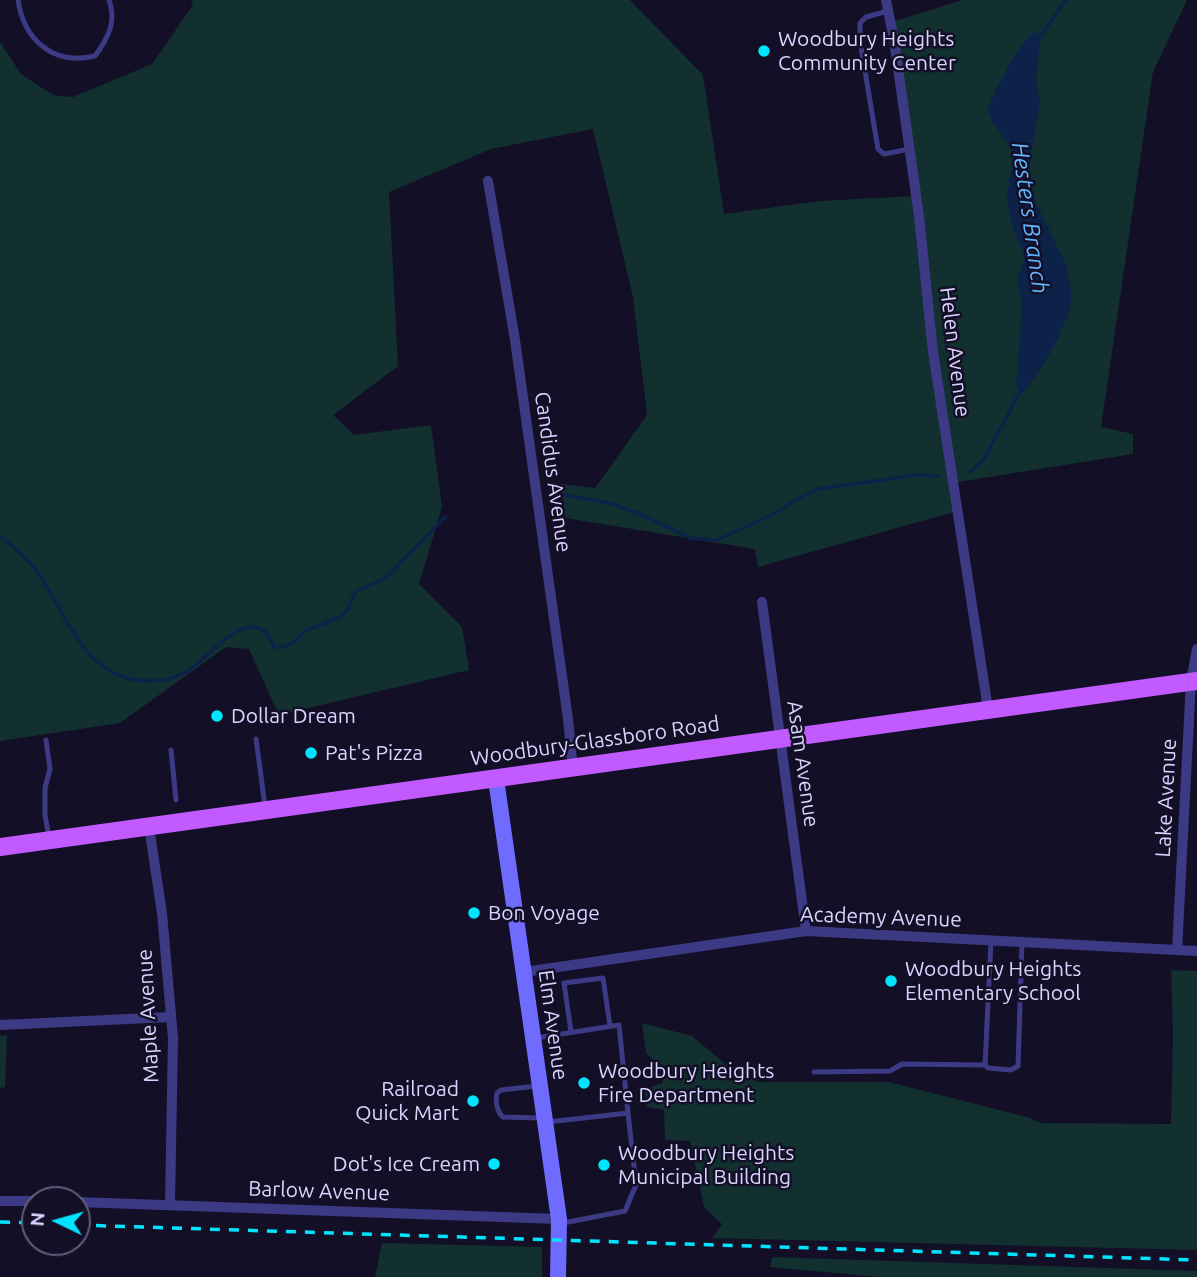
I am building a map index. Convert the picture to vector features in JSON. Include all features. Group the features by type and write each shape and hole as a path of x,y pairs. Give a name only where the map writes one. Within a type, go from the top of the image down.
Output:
{"main road":[{"name":"Woodbury-Glassboro Road","path":"0,847 1194,681"},
{"name":"Elm Avenue","path":"496,779 559,1221 558,1277"}],"street":[{"name":"Helen Avenue","path":"887,5 919,216 933,352 988,709"},
{"name":"Candidus Avenue","path":"488,181 516,341 573,769"},
{"name":"Asam Avenue","path":"762,602 806,931"},
{"name":"Lake Avenue","path":"1177,950 1197,649"},
{"name":"Maple Avenue","path":"149,827 162,913 173,1038 170,1205"},
{"name":"Academy Avenue","path":"524,972 806,931 1197,951"},
{"path":"0,1025 171,1017"},
{"path":"0,1200 21,1201"},
{"name":"Barlow Avenue","path":"91,1202 559,1221"}],"lane":[{"path":"18,0 20,15 29,32 43,48 61,57 80,60 95,56 108,37 114,13 109,0"},
{"path":"887,5 860,23 860,41 878,149 884,154 909,149"},
{"path":"256,739 265,809"},
{"path":"46,740 50,769 45,788 45,815 50,840"},
{"path":"172,750 176,800"},
{"path":"985,1065 991,941"},
{"path":"814,1072 890,1071 902,1064 985,1065 988,1068 1011,1070 1018,1066 1021,943"},
{"path":"571,1032 564,982 603,978 610,1026"},
{"path":"533,1038 619,1025 636,1185 625,1211 559,1221"},
{"path":"540,1085 499,1091 497,1103 503,1117 545,1121 628,1113"}],"green space":[{"path":"191,0 630,0 703,75 724,214 820,201 914,196 889,23 962,0 1187,0 1153,72 1101,427 1133,434 1133,454 952,483 954,512 758,567 755,549 565,518 561,484 595,488 647,415 633,297 593,129 491,149 389,192 398,366 333,415 354,435 431,425 442,507 419,584 462,627 469,670 279,715 249,649 226,647 120,723 0,741 0,42 21,74 53,95 73,97 152,64 193,5"},
{"path":"1171,970 1197,971 1197,1250 712,1238 722,1224 704,1207 690,1141 665,1140 664,1110 647,1107 644,1089 663,1083 659,1065 646,1053 642,1023 692,1036 724,1063 759,1082 889,1082 1027,1117 1041,1123 1171,1124"},
{"path":"7,1035 5,1087 0,1088 0,1036"},
{"path":"382,1243 542,1247 542,1277 375,1277"},
{"path":"772,1257 1197,1271 1197,1277 880,1277 770,1267"}],"water":[{"path":"1035,32 1041,35 1036,81 1040,101 1028,176 1037,205 1066,264 1071,300 1070,310 1057,341 1040,371 1023,393 1016,387 1021,320 1017,278 1024,257 1008,206 1012,155 988,112 1007,68 1022,45"}],"waterway":[{"name":"Hesters Branch","path":"1039,38 1066,0"},
{"name":"Hesters Branch","path":"970,472 984,459 1022,388"},
{"name":"Hesters Branch","path":"553,493 610,503 645,516 690,538 718,540 818,489 917,475 939,476"},
{"name":"Hesters Branch","path":"0,536 34,568 88,653 117,675 154,681 182,674 241,629 252,627 263,630 274,647 284,647 307,630 340,617 347,610 356,591 386,578 445,517"}],"railway":[{"path":"0,1222 21,1223"},
{"path":"91,1225 1197,1260"}],"place":[{"name":"Woodbury Heights Community Center","path":"764,51"},
{"name":"Dollar Dream","path":"217,716"},
{"name":"Pat's Pizza","path":"311,753"},
{"name":"Bon Voyage","path":"474,913"},
{"name":"Woodbury Heights Elementary School","path":"891,981"},
{"name":"Woodbury Heights Fire Department","path":"584,1083"},
{"name":"Railroad Quick Mart","path":"473,1101"},
{"name":"Dot's Ice Cream","path":"494,1164"},
{"name":"Woodbury Heights Municipal Building","path":"604,1165"}]}
